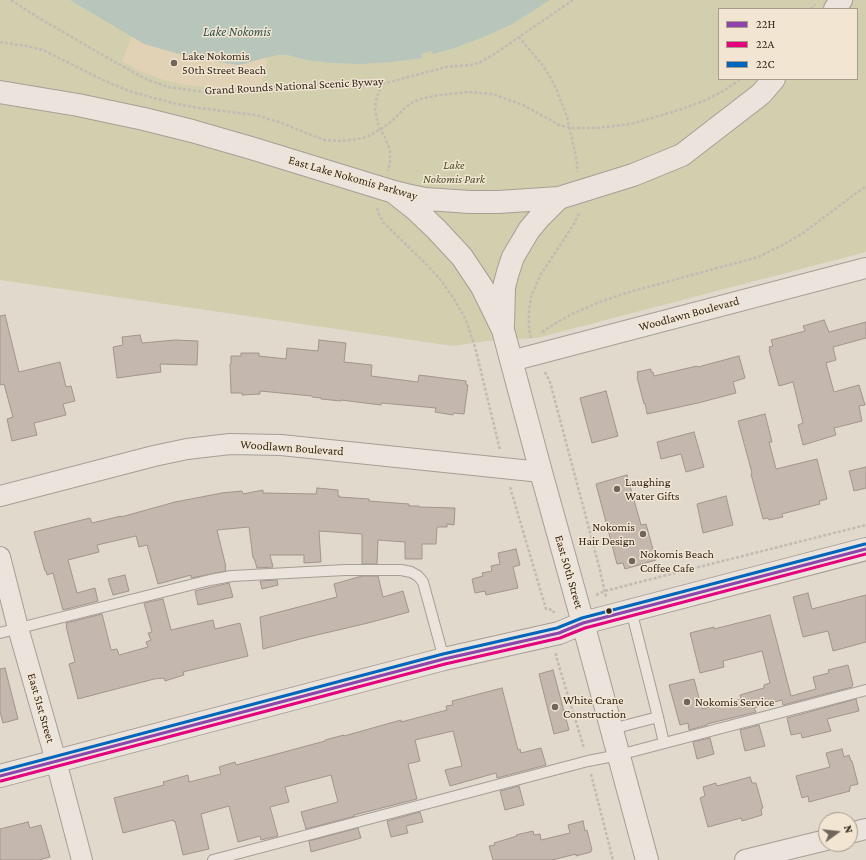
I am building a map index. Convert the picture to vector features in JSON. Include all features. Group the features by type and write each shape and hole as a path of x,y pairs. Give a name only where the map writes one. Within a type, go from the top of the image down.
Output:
{"street":[{"name":"East Lake Nokomis Parkway","path":"0,92 78,105 144,119 251,148 394,192 425,199 460,202 522,201 559,198 633,175 682,155 760,94 773,80"},
{"name":"East 50th Street","path":"394,192 437,230 462,257 482,287 502,330 647,860"},
{"name":"East 50th Street","path":"502,330 504,287 513,257 529,230 559,198"},
{"name":"Woodlawn Boulevard","path":"511,360 866,268"},
{"name":"Woodlawn Boulevard","path":"0,496 154,456 187,449 230,444 281,445 540,472"},
{"path":"0,776 444,659 559,633 583,623 866,549"},
{"name":"East 51st Street","path":"0,557 9,630 56,761 82,860"},
{"path":"745,860 818,842"}],"lane":[{"path":"9,630 210,580 232,576 346,570 401,570 411,572 418,576 423,582 444,659"},
{"path":"631,610 664,743"},
{"path":"213,860 588,761 619,755 866,690"},
{"path":"612,729 658,717"}],"path":[{"name":"Grand Rounds National Scenic Byway","path":"11,0 132,72 158,84 190,90 225,92 297,84 354,86 382,84 435,70 470,65 496,53 573,0"},
{"path":"519,37 549,75 562,103 570,128 576,158 582,204 581,210 574,224 541,274 531,297 529,311 529,330 531,339 574,313 600,302 626,293 758,257 803,233 866,186"},
{"name":"Grand Rounds National Scenic Byway","path":"0,42 43,50 105,81 132,92 186,106 255,115 279,122 325,140 342,141 367,136 393,120 409,105 420,99 440,95 468,92 492,94 525,106 559,125 570,128 606,128 631,124 682,109 706,100 725,90 739,80"},
{"path":"382,84 376,100 375,110 380,129 385,137 390,151 389,170"},
{"path":"377,206 383,222 440,279 466,320 475,347 502,454"},
{"path":"542,371 546,373 550,382 607,601"},
{"path":"509,484 546,609 553,610"},
{"path":"594,596 604,591 866,525"}],"green space":[{"name":"Lake Nokomis Park","path":"0,0 866,0 866,252 537,338 487,341 453,346 0,280"}],"sand":[{"name":"Lake Nokomis 50th Street Beach","path":"132,36 144,44 190,57 244,64 267,57 267,64 261,84 236,88 185,85 164,80 140,71 122,61"}],"water":[{"name":"Lake Nokomis","path":"70,0 550,0 514,23 488,35 455,48 433,54 432,51 421,54 422,58 360,64 332,63 306,60 288,55 277,55 237,65 190,57 144,44"}],"building":[{"path":"5,315 19,372 60,362 66,387 71,386 75,401 63,404 66,415 34,423 37,435 12,441 7,419 13,417 4,384 0,385 0,316"},
{"path":"824,320 829,332 866,322 866,338 833,347 836,360 826,363 834,392 859,385 865,405 859,406 862,421 834,428 836,435 803,445 798,425 803,423 793,382 779,386 769,347 773,346 771,340 805,331 803,326"},
{"path":"140,335 142,343 175,340 198,341 197,365 160,364 161,372 117,378 113,347 123,345 122,337"},
{"path":"319,340 346,343 344,362 372,365 371,376 418,382 419,375 466,381 466,385 468,385 464,414 454,413 453,415 435,412 436,408 382,403 381,405 260,391 260,394 242,395 242,393 231,393 231,356 241,356 241,353 259,353 259,356 286,359 287,348 318,351"},
{"path":"739,356 745,378 733,382 736,393 647,414 637,372 651,369 654,376 698,367"},
{"path":"606,391 618,436 592,443 580,398"},
{"path":"765,414 772,442 769,442 776,469 817,459 827,499 819,501 820,504 782,514 783,517 769,520 768,518 763,519 738,421"},
{"path":"694,432 704,467 686,472 681,454 661,459 657,442"},
{"path":"866,467 866,488 854,491 849,471"},
{"path":"627,475 641,525 646,524 656,560 625,569 623,563 617,564 596,484"},
{"path":"317,488 338,490 339,497 409,504 409,506 419,507 455,508 454,525 447,524 447,527 437,527 436,544 422,544 422,559 405,559 405,542 378,540 377,564 362,564 362,534 319,531 321,562 304,563 304,555 270,555 273,567 257,568 253,558 249,527 217,530 226,571 191,578 191,575 158,584 147,545 139,547 136,536 97,545 99,552 68,560 77,593 95,588 98,601 63,610 53,573 47,575 45,571 34,532 90,518 92,523 121,517 175,502 222,493 242,491 243,494 263,490 263,493 316,494"},
{"path":"726,496 733,525 703,533 697,504"},
{"path":"516,549 520,565 513,567 518,588 486,595 485,591 475,593 472,579 483,576 482,573 492,571 491,566 500,564 498,553"},
{"path":"125,575 129,591 113,595 108,579"},
{"path":"362,576 378,576 383,597 403,591 409,612 263,649 260,617 337,597 334,584"},
{"path":"277,580 278,585 262,589 260,581"},
{"path":"229,583 233,597 198,605 195,591"},
{"path":"808,593 812,609 866,595 866,642 833,651 828,631 803,637 793,597"},
{"path":"163,599 171,630 213,620 215,629 240,623 248,656 183,672 184,675 165,681 164,678 154,679 78,699 69,664 75,662 66,623 102,614 111,650 117,649 119,655 148,647 146,642 151,640 148,633 152,632 144,603"},
{"path":"770,615 791,696 816,689 813,677 829,673 828,670 848,665 853,685 852,687 783,705 782,700 754,708 756,712 689,730 688,723 680,725 669,685 694,679 702,709 741,699 740,695 764,688 764,685 770,683 762,651 723,661 724,667 700,673 690,633 714,627 714,629"},
{"path":"5,668 18,719 3,723 0,712 0,669"},
{"name":"White Crane Construction","path":"553,670 569,730 554,734 539,674"},
{"path":"502,688 518,750 520,749 521,753 541,748 546,765 497,778 496,773 450,786 445,770 462,766 453,731 415,740 420,761 408,764 417,799 306,829 301,812 338,802 331,775 285,787 289,802 270,807 278,836 261,840 260,836 238,842 229,806 201,814 209,849 183,855 175,821 174,822 173,820 123,833 114,798 164,785 163,782 188,775 189,782 221,774 219,767 235,762 236,765 401,720 401,722 447,710 446,706 453,705 452,701"},
{"path":"856,699 859,711 827,719 831,731 802,738 801,733 791,735 787,718"},
{"path":"759,725 765,746 745,751 740,730"},
{"path":"710,738 714,754 697,759 693,742"},
{"path":"842,749 844,757 849,755 852,761 858,784 850,786 850,791 809,802 808,796 802,798 796,776 830,767 826,753"},
{"path":"750,777 752,783 756,783 763,808 761,809 762,815 742,821 741,818 708,827 700,798 705,796 703,787 716,783 717,786"},
{"path":"519,786 524,805 505,810 500,791"},
{"path":"420,812 423,822 406,826 408,833 391,837 387,821"},
{"path":"583,821 585,831 587,830 592,850 591,852 552,860 493,860 489,846 495,845 494,843 533,831 534,835 540,834 541,840 570,833 568,825"},
{"path":"28,822 30,828 41,825 50,857 39,860 0,860 0,829"},
{"path":"358,828 361,838 311,852 309,841"}],"transit line":[{"name":"22C","path":"0,771 443,654 557,628 582,618 865,544"},
{"name":"22H","path":"0,776 444,659 559,633 583,623 866,549"},
{"name":"22A","path":"1,781 445,664 560,638 585,628 866,554"}],"place":[{"name":"Lake Nokomis 50th Street Beach","path":"174,63"},
{"name":"Laughing Water Gifts","path":"617,489"},
{"name":"Nokomis Hair Design","path":"643,534"},
{"name":"Nokomis Beach Coffee Cafe","path":"632,561"},
{"name":"Nokomis Service","path":"687,702"},
{"name":"White Crane Construction","path":"555,707"}]}
